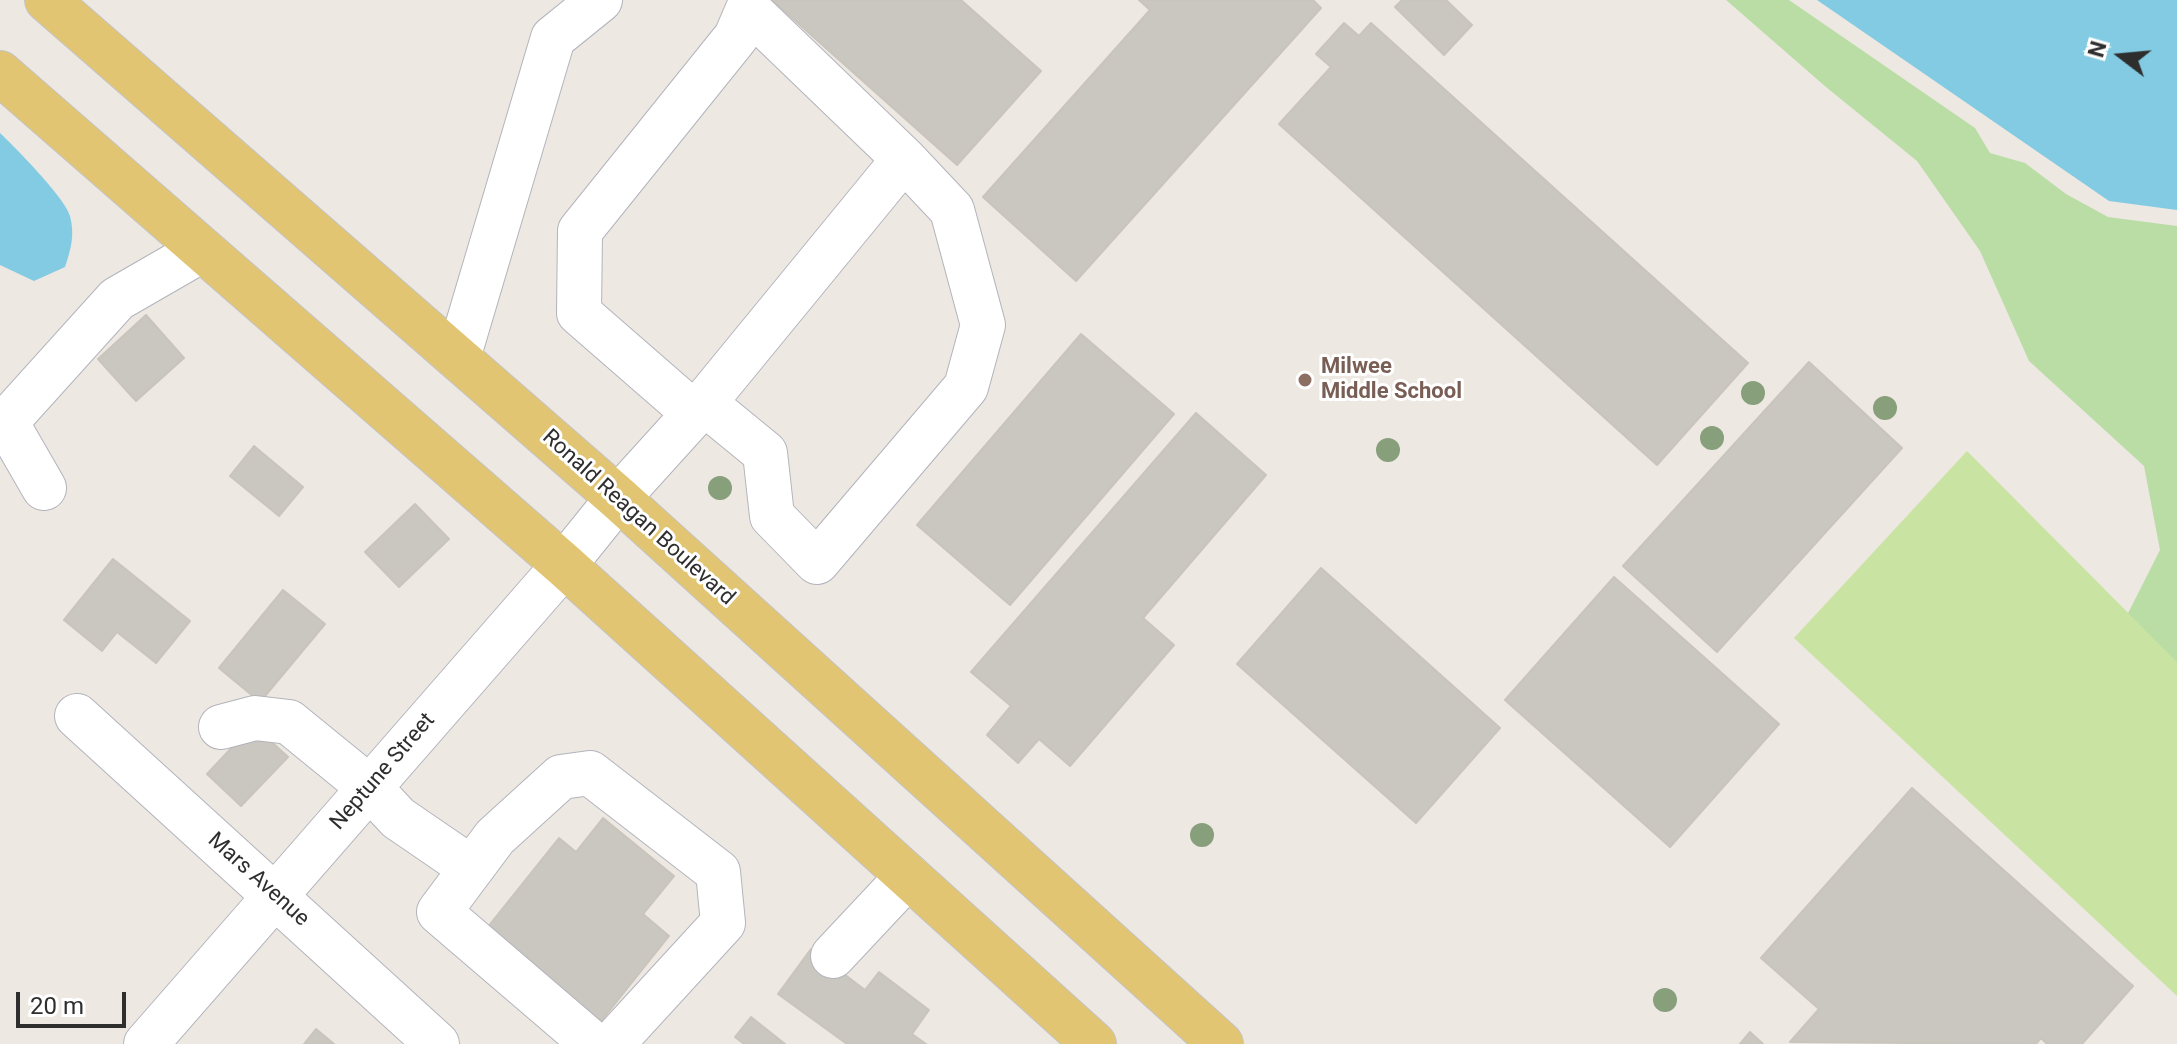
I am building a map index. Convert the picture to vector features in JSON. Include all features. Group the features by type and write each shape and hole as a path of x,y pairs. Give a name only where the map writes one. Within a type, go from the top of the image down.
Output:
{"main road":[{"name":"Ronald Reagan Boulevard","path":"47,0 618,498 1221,1044"},
{"path":"0,73 564,565 1094,1044"}],"street":[{"path":"458,358 553,38 600,0"},
{"path":"748,9 904,159 952,210 983,325 966,387 817,562 772,516 765,453 699,408 579,313 580,231 736,37 748,9"},
{"name":"Neptune Street","path":"146,1044 699,408 904,159"},
{"path":"44,488 6,422 117,299 202,250"},
{"name":"Mars Avenue","path":"77,716 437,1044"},
{"path":"221,727 255,718 289,722 370,788 398,818 471,868"},
{"path":"593,1044 439,912 495,837 561,777 590,773 718,872 723,923 612,1044"},
{"path":"833,956 908,876"}],"green space":[{"path":"1726,0 1789,0 1975,128 1990,153 2025,163 2066,194 2108,217 2177,226 2177,729 2121,627 2160,550 2144,466 2029,361 1980,251 1917,161"},
{"path":"1967,451 2177,662 2177,996 1794,638"}],"water":[{"path":"1817,0 2177,0 2177,210 2109,201"},
{"path":"0,133 50,186 70,216 72,242 65,267 34,281 0,265"}],"building":[{"path":"772,0 961,0 1041,71 957,165"},
{"path":"1139,0 1313,0 1321,8 1076,281 983,197 1150,10"},
{"path":"1402,0 1446,0 1472,25 1444,55 1395,7"},
{"path":"1344,23 1359,36 1371,23 1748,363 1657,465 1279,124 1331,67 1316,54"},
{"path":"146,315 184,358 136,401 98,359"},
{"path":"1081,334 1174,414 1010,605 917,525"},
{"path":"1809,362 1902,448 1717,652 1623,566"},
{"path":"1196,413 1266,475 1143,618 1174,645 1070,766 1039,739 1018,763 987,735 1011,706 971,672"},
{"path":"254,446 303,487 279,516 230,476"},
{"path":"415,504 449,539 399,587 365,552"},
{"path":"113,559 190,621 156,663 117,632 102,651 64,620"},
{"path":"1321,568 1500,728 1416,823 1237,664"},
{"path":"1614,577 1779,724 1670,847 1505,700"},
{"path":"283,590 325,624 260,702 219,668"},
{"path":"253,725 288,757 241,806 207,774"},
{"path":"1912,788 2133,986 2082,1044 2047,1044 2041,1038 2036,1044 1790,1042 1819,1009 1761,958"},
{"path":"603,818 674,876 643,914 669,936 598,1025 483,933 559,838 576,852"},
{"path":"811,949 865,990 879,972 929,1010 912,1034 926,1044 847,1044 778,994"},
{"path":"751,1017 785,1044 744,1044 735,1037"},
{"path":"316,1029 334,1044 304,1044"},
{"path":"1750,1032 1763,1044 1740,1044"}],"place":[{"name":"Milwee Middle School","path":"1305,380"}]}
